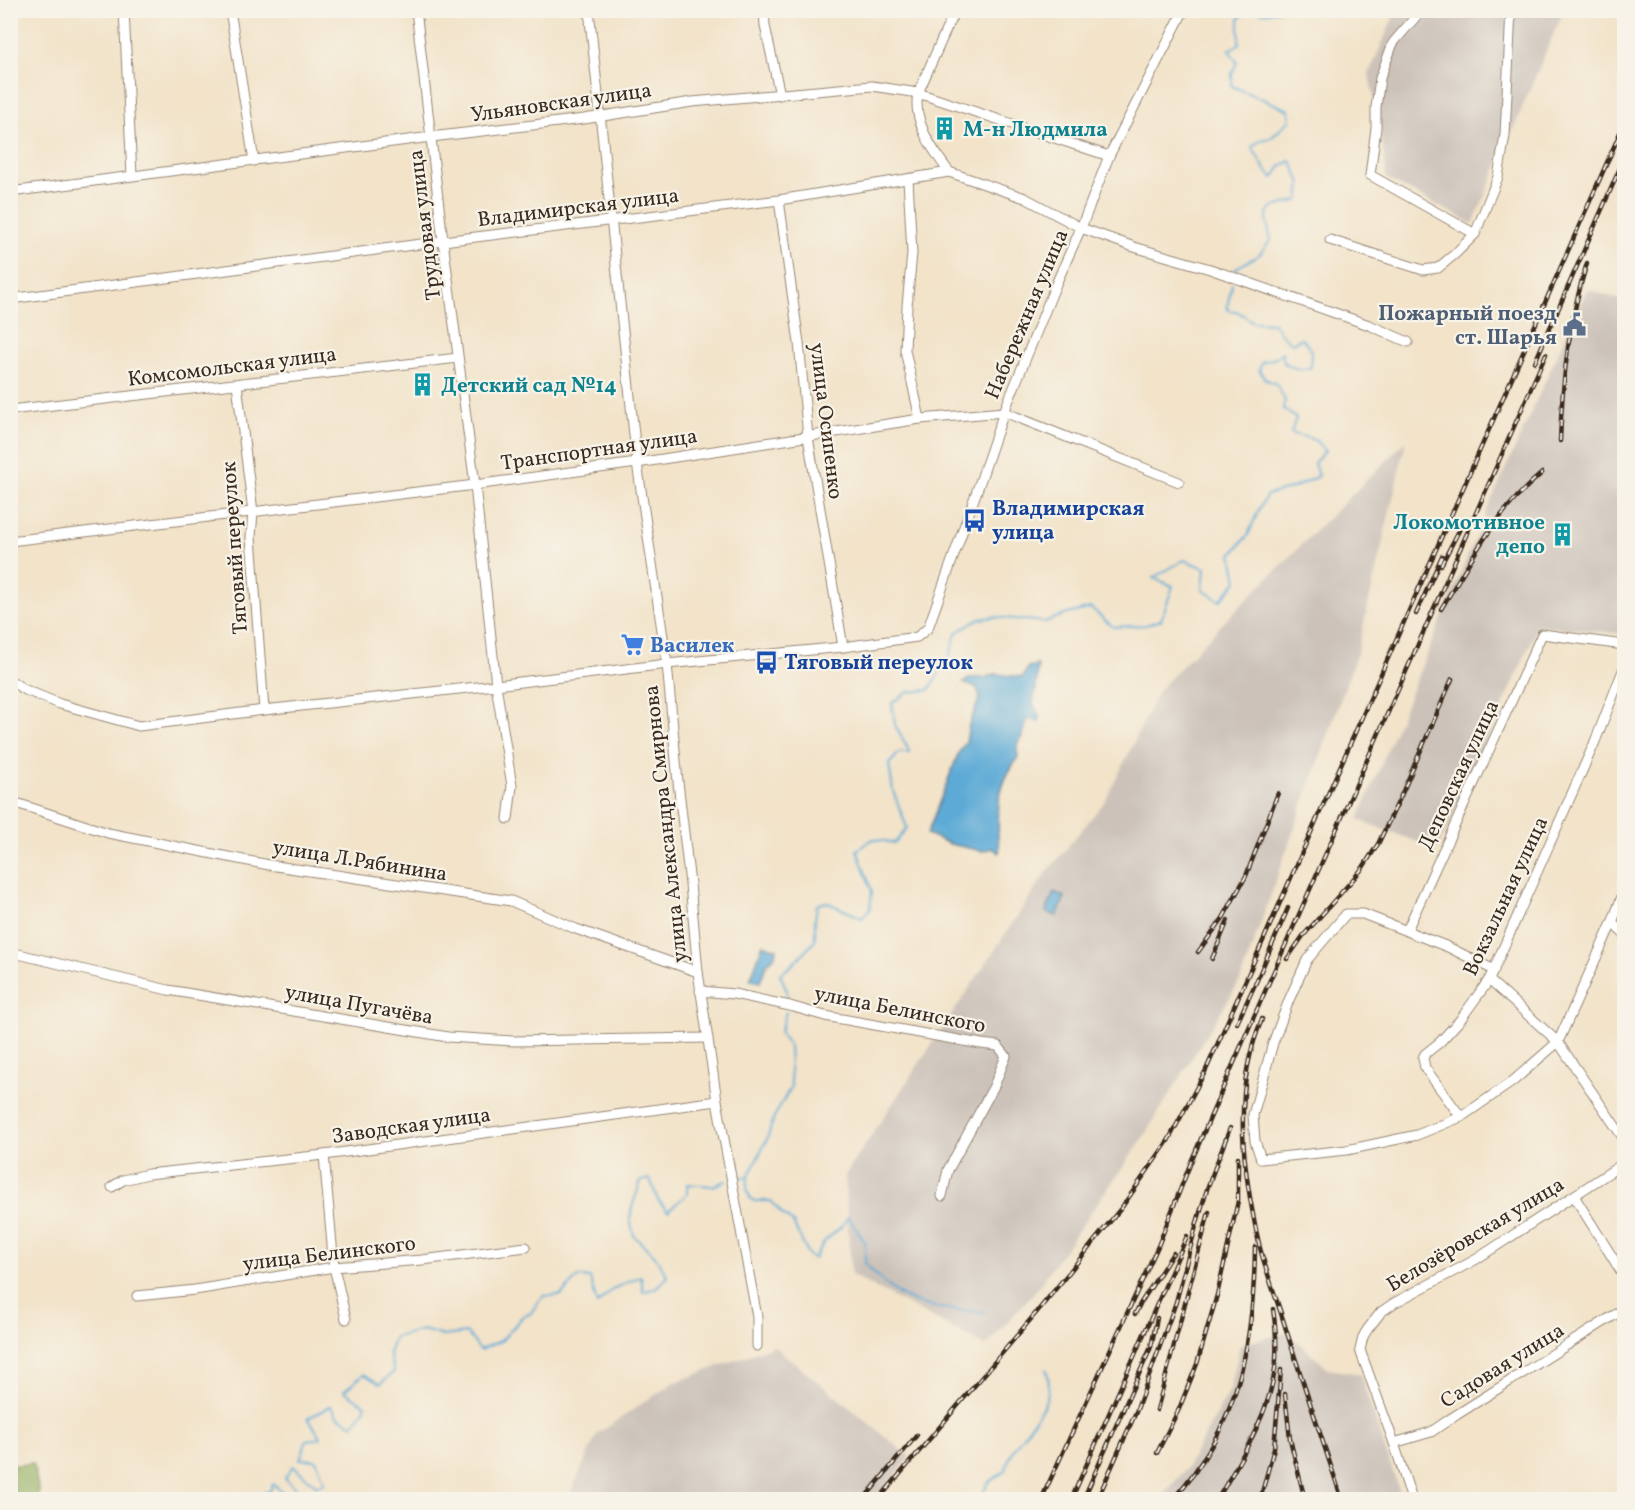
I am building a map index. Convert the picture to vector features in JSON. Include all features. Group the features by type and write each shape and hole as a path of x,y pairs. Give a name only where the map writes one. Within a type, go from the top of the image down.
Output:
{"street":[{"path":"124,10 132,176"},
{"path":"230,10 254,161"},
{"name":"Трудовая улица","path":"416,10 443,242 475,485 496,685 512,786 508,819"},
{"name":"улица Александра Смирнова","path":"589,10 637,463 667,664 700,991 717,1101 757,1317 757,1346"},
{"path":"764,10 765,26 780,95"},
{"path":"949,172 924,132 915,105 918,93 955,10"},
{"name":"Набережная улица","path":"843,647 917,637 928,628 1004,412 1109,156 1184,10"},
{"path":"1423,10 1393,43 1380,78 1370,175 1475,234"},
{"path":"1330,240 1423,270 1438,268 1475,234 1498,177 1504,135 1511,10"},
{"name":"Ульяновская улица","path":"10,192 601,117 692,102 872,86 918,93 1109,156"},
{"name":"Владимирская улица","path":"10,299 779,200 949,172 1025,198 1081,228 1210,268 1369,325 1408,342"},
{"path":"908,179 912,253 905,350 920,418"},
{"name":"улица Осипенко","path":"779,200 799,343 808,437 843,647"},
{"name":"Комсомольская улица","path":"10,410 458,358"},
{"name":"Тяговый переулок","path":"237,384 253,512 251,537 264,710"},
{"name":"Транспортная улица","path":"10,541 475,485 637,463 920,418 1004,412 1179,482"},
{"name":"Деповская улица","path":"1407,930 1542,634 1624,645"},
{"path":"10,680 23,689 60,704 139,726 667,664 843,647"},
{"name":"Вокзальная улица","path":"1461,1117 1425,1068 1423,1058 1460,1020 1489,980 1594,744 1624,668"},
{"name":"улица Л.Рябинина","path":"10,801 108,833 268,865 511,901 576,929 698,972"},
{"path":"1494,970 1407,930 1363,914 1346,914 1307,960 1272,1043 1252,1115 1255,1141 1261,1159 1347,1150 1417,1135 1461,1117 1512,1082 1558,1042 1612,923 1624,891"},
{"path":"1612,923 1624,934"},
{"name":"улица Пугачёва","path":"10,952 168,990 448,1037 513,1041 708,1038"},
{"path":"1489,980 1558,1042 1624,1138 1624,1142"},
{"name":"улица Белинского","path":"700,991 734,994 825,1016 998,1046 1006,1056 994,1086 948,1170 942,1196"},
{"name":"Заводская улица","path":"112,1187 123,1180 148,1174 324,1155 717,1101"},
{"path":"324,1155 334,1267 346,1319"},
{"name":"Белозёровская улица","path":"1394,1443 1360,1350 1367,1330 1382,1312 1394,1303 1475,1260 1624,1163"},
{"path":"1574,1196 1624,1276"},
{"name":"улица Белинского","path":"137,1296 195,1290 334,1267 422,1260 526,1246"},
{"name":"Садовая улица","path":"1394,1443 1431,1432 1624,1309"},
{"path":"1394,1443 1412,1500"},
{"path":"1620,1500 1624,1497"}],"shaded area":[{"path":"1396,11 1563,11 1473,224 1386,178 1382,141 1369,74"},
{"path":"1587,289 1624,301 1624,634 1538,625 1437,849 1358,820 1486,512"},
{"path":"1406,441 1357,653 1240,981 1137,1147 1036,1290 986,1346 851,1275 845,1175 1044,876 1106,800 1159,690"},
{"path":"1287,1332 1328,1369 1360,1374 1402,1499 1160,1499 1186,1469 1230,1390 1240,1345"},
{"path":"774,1346 910,1457 874,1499 568,1499 597,1434 673,1383"}],"green space":[{"path":"33,1463 39,1492 36,1499 11,1499 11,1466"}],"water":[{"path":"1038,665 1033,703 1040,718 1038,722 1027,718 1017,748 1018,757 1000,795 999,853 992,848 982,851 950,844 927,834 959,752 966,742 969,725 980,697 977,688 963,683 970,678 984,678 995,674 1023,677 1028,667"},
{"path":"1054,892 1065,897 1057,916 1046,912"},
{"path":"763,944 777,949 774,957 767,964 760,982 750,980"}],"waterway":[{"path":"1236,270 1259,255 1271,240 1267,213 1274,207 1299,200 1301,183 1291,161 1282,165 1273,178 1252,147 1261,140 1271,138 1290,120 1289,110 1232,86 1232,74 1237,62 1229,50 1239,44 1239,19 1247,10"},
{"path":"1260,10 1261,13 1281,10"},
{"path":"787,999 787,991 780,974 815,941 817,905 826,902 862,918 870,909 872,891 857,850 873,839 895,843 907,828 893,791 889,764 899,753 910,753 895,725 892,703 908,692 929,690 950,655 956,633 979,619 994,617 1045,622 1091,608 1113,627 1146,625 1161,620 1173,586 1153,578 1184,560 1205,568 1203,590 1220,601 1237,581 1232,554 1248,535 1267,495 1293,488 1318,476 1314,463 1325,451 1315,440 1291,433 1296,418 1283,409 1285,400 1276,384 1265,379 1259,370 1262,362 1276,358 1282,352 1284,363 1300,370 1311,367 1311,350 1302,338 1292,343 1273,323 1253,322 1237,311 1230,311 1227,308 1232,284"},
{"path":"786,1012 780,1033 789,1046 791,1087 774,1117 767,1139 748,1177 747,1189 750,1198 754,1201 771,1201 793,1223 809,1256 814,1259 825,1241 842,1226 848,1217 865,1242 865,1263 897,1293 926,1305 985,1312"},
{"path":"739,1178 748,1177"},
{"path":"263,1500 263,1493 270,1491 273,1484 291,1499 297,1490 285,1478 293,1466 317,1486 325,1482 316,1460 300,1459 307,1440 321,1438 308,1418 331,1406 337,1416 353,1425 365,1405 344,1391 364,1374 380,1384 394,1372 389,1353 395,1337 423,1330 443,1336 467,1333 480,1350 502,1340 523,1316 530,1314 543,1296 561,1295 578,1277 590,1278 597,1304 613,1289 641,1276 643,1292 655,1288 668,1277 655,1256 634,1236 630,1219 641,1181 650,1179 658,1200 668,1211 687,1194 687,1184 712,1186 726,1181"},
{"path":"980,1500 988,1483 1006,1470 1017,1444 1042,1409 1049,1384 1046,1369"}],"railway":[{"path":"878,1500 1122,1207 1168,1141 1206,1070 1624,124"},
{"path":"1535,362 1624,159"},
{"path":"1560,441 1568,351 1575,306 1587,263"},
{"path":"1041,1500 1158,1246 1191,1162 1248,1030 1546,354"},
{"path":"1441,609 1474,554 1498,520 1525,488 1542,473"},
{"path":"1441,565 1463,523"},
{"path":"1416,614 1442,556"},
{"path":"1287,959 1303,936 1362,869 1378,844 1452,679"},
{"path":"1198,952 1223,918 1246,876 1278,793"},
{"path":"1237,1023 1288,908"},
{"path":"1212,959 1228,920"},
{"path":"1262,1019 1252,1047 1243,1104 1243,1133 1249,1191 1263,1258 1342,1500"},
{"path":"1097,1500 1136,1412 1176,1302 1208,1186 1230,1128"},
{"path":"1157,1453 1179,1409 1197,1364 1217,1295 1238,1201 1238,1157"},
{"path":"1157,1410 1209,1212"},
{"path":"1071,1500 1187,1236"},
{"path":"1172,1500 1195,1472 1213,1443 1238,1382 1251,1316 1255,1247"},
{"path":"1135,1314 1173,1253"},
{"path":"1217,1500 1252,1437 1272,1386 1276,1354 1273,1309"},
{"path":"1083,1500 1151,1347 1157,1318"},
{"path":"1260,1500 1274,1448 1281,1370"},
{"path":"1285,1394 1290,1439 1305,1500"},
{"path":"863,1500 917,1435"}],"place":[{"name":"М-н Людмила","path":"945,129"},
{"name":"Пожарный поезд ст. Шарья","path":"1575,325"},
{"name":"Детский сад №14","path":"423,385"},
{"name":"Владимирская улица","path":"974,520"},
{"name":"Локомотивное депо","path":"1563,534"},
{"name":"Василек","path":"632,645"},
{"name":"Тяговый переулок","path":"766,662"}]}
